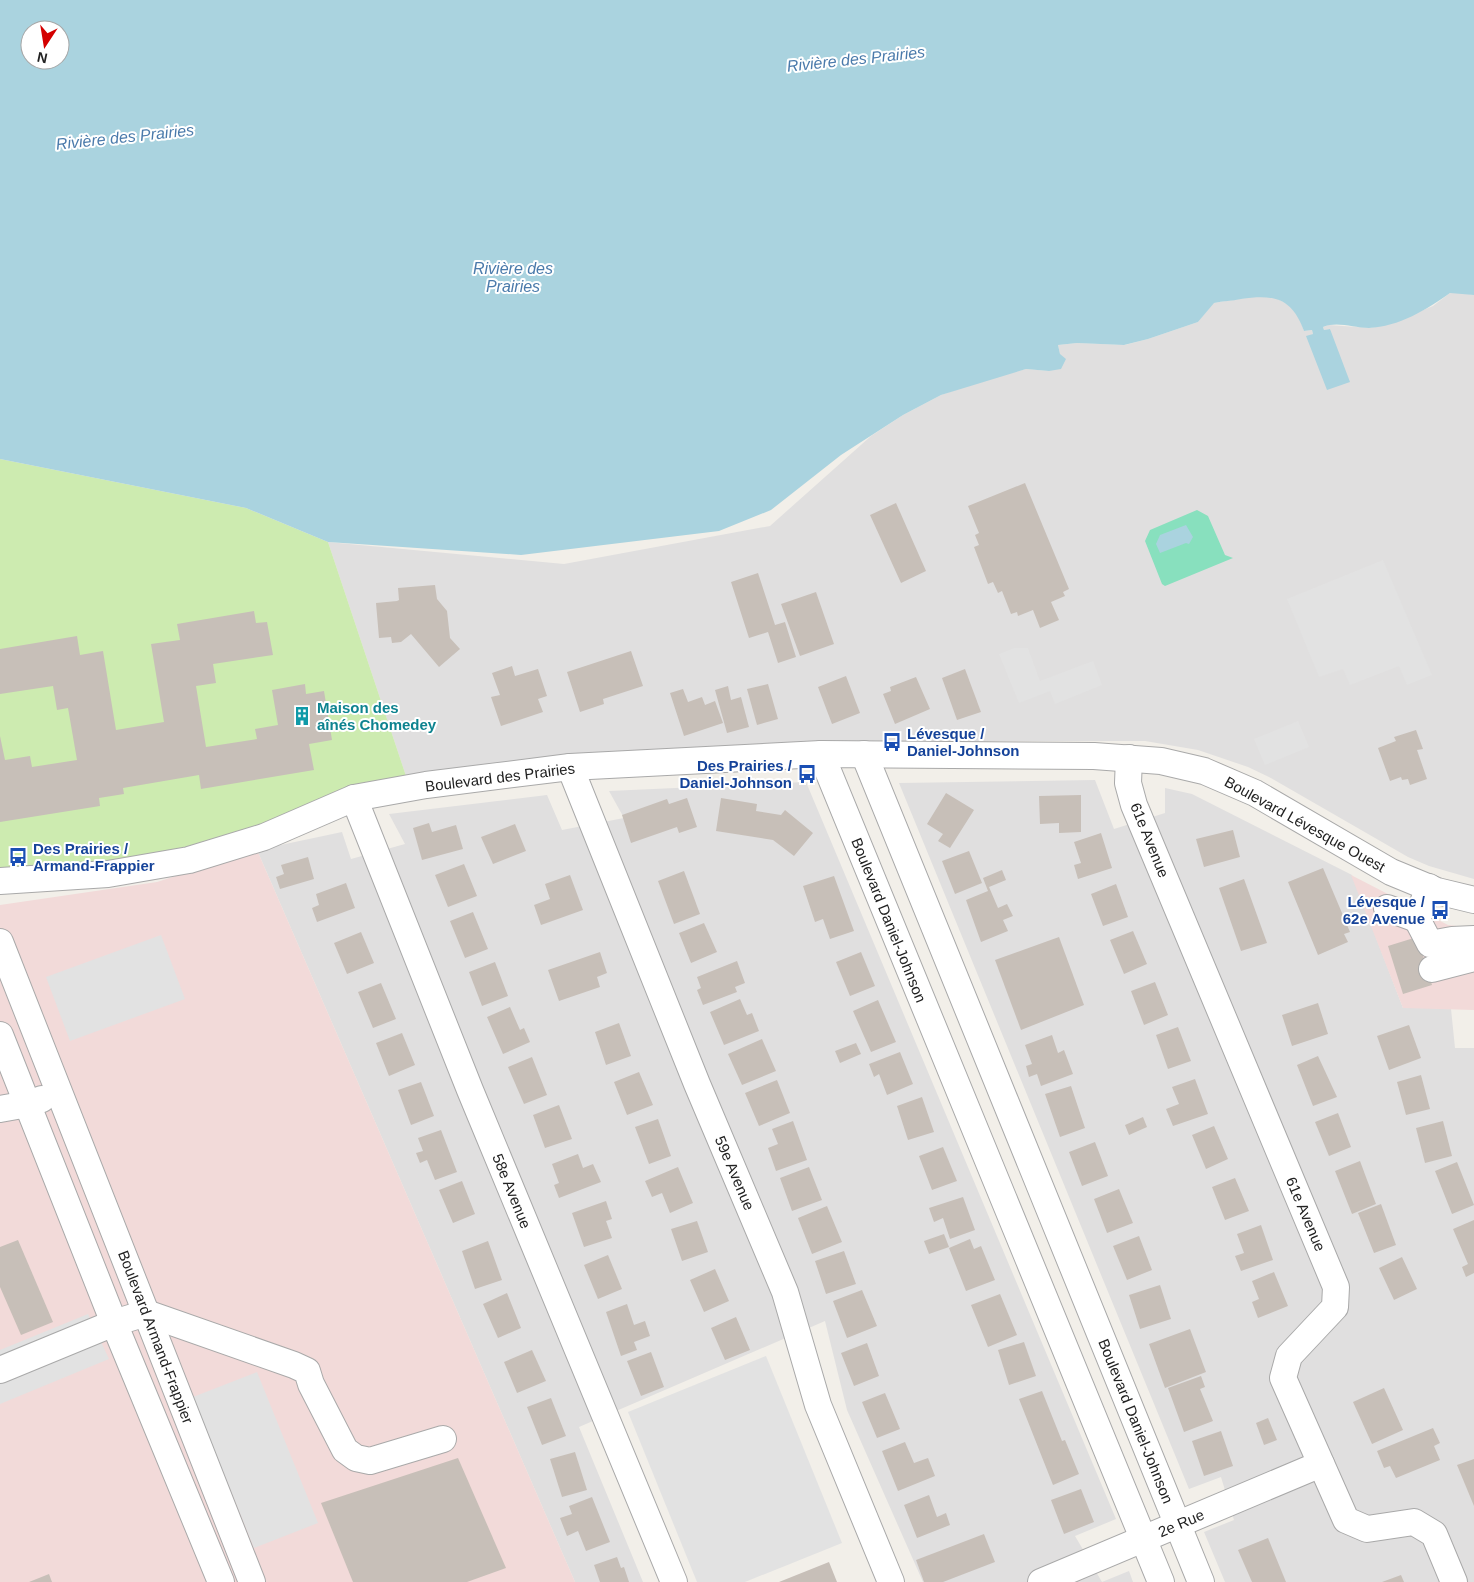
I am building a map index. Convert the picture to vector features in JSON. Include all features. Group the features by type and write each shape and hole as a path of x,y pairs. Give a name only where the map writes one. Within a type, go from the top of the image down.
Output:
{"street":[{"name":"Boulevard des Prairies","path":"0,881 108,874 189,860 264,837 354,798 426,785 570,767 821,754 1013,756"},
{"name":"Boulevard Daniel-Johnson","path":"821,754 1161,1582"},
{"name":"Boulevard Daniel-Johnson","path":"864,754 1201,1582"},
{"name":"Boulevard Lévesque Ouest","path":"1013,756 1129,758 1184,765 1236,784 1378,865 1429,888 1474,900"},
{"name":"61e Avenue","path":"1129,758 1128,783 1134,805 1336,1287 1335,1306 1289,1356 1284,1378 1346,1520 1366,1530 1414,1522 1434,1534 1454,1582"},
{"name":"59e Avenue","path":"570,767 697,1084 785,1292 818,1405 891,1582"},
{"name":"58e Avenue","path":"354,798 470,1090 674,1582"},
{"path":"1418,919 1429,888"},
{"path":"1387,908 1418,919 1430,944 1474,939"},
{"name":"Boulevard Armand-Frappier","path":"0,942 252,1582"},
{"path":"1432,969 1474,958"},
{"name":"Boulevard Armand-Frappier","path":"0,1035 114,1323 221,1582"},
{"path":"957,1085 994,1074"},
{"path":"0,1110 28,1104 59,1092"},
{"path":"0,1370 114,1323 146,1313 308,1371 311,1384 344,1450 356,1458 370,1461 443,1439"},
{"path":"1058,1330 1093,1316"},
{"name":"2e Rue","path":"1041,1582 1321,1464"}],"shaded area":[{"path":"1458,292 1474,295 1474,879 1429,866 1408,857 1269,777 1248,767 1198,750 1145,741 999,741 407,779 328,542 564,564 770,526 871,436 903,415 941,395 986,379 1026,369 1049,371 1060,354 1058,345 1077,343 1125,345 1198,322 1213,303 1259,296 1276,298 1289,305 1299,317 1304,331 1312,330 1313,334 1307,337 1331,329 1324,330 1323,327 1329,325 1371,328 1389,324 1433,306 1450,293"},
{"path":"1383,560 1432,675 1407,685 1399,666 1350,685 1343,669 1319,677 1287,599"},
{"path":"1014,648 1028,648 1040,681 1093,661 1102,685 1055,704 1050,691 1019,703 999,654"},
{"path":"1298,721 1309,747 1265,765 1254,739"},
{"path":"1095,780 1114,829 1165,813 1165,788 1192,794 1352,875 1403,1008 1450,999 1455,1048 1474,1048 1474,1582 1225,1582 1204,1532 1234,1520 1221,1477 1189,1489 899,783"},
{"path":"806,782 1116,1519 1075,1536 1102,1582 923,1582 847,1410 825,1321 579,1427 643,1582 575,1582 257,850 342,832 351,859 405,844 389,814 547,795 562,830 624,818 609,791"},
{"path":"257,850 575,1582 0,1582 0,905 157,882"},
{"path":"1351,875 1448,925 1474,928 1474,1010 1403,1008"},
{"path":"161,935 185,999 70,1041 46,977"},
{"path":"88,1314 109,1359 0,1404 0,1350"},
{"path":"766,1356 842,1543 745,1582 697,1582 628,1412"},
{"path":"257,1372 318,1523 254,1548 193,1397"},
{"path":"1129,1571 1133,1582 1102,1582"}],"green space":[{"path":"0,459 246,508 328,542 407,779 264,837 0,881"},
{"path":"1197,510 1208,516 1225,555 1233,558 1165,586 1162,584 1145,541 1150,530"}],"water":[{"name":"Rivière des Prairies","path":"0,0 1474,0 1474,295 1450,293 1402,321 1380,327 1363,328 1329,325 1323,327 1324,330 1330,329 1350,382 1327,390 1306,336 1313,334 1312,330 1304,331 1294,311 1280,301 1263,297 1253,298 1214,303 1198,322 1124,345 1077,343 1058,345 1060,354 1066,359 1061,369 1049,371 1026,369 941,395 903,415 841,455 771,510 719,531 521,555 328,542 246,508 0,459"},
{"path":"1186,525 1193,537 1189,544 1186,543 1160,553 1156,544 1160,535"}],"building":[{"path":"1025,483 1069,589 1063,592 1065,596 1051,602 1059,620 1040,628 1033,610 1018,616 1017,612 1011,614 1002,591 998,593 993,582 988,584 974,547 979,545 975,535 979,533 968,506"},
{"path":"896,503 926,571 901,583 870,515"},
{"path":"758,573 775,625 785,622 796,657 778,663 768,632 749,638 731,582"},
{"path":"435,585 437,599 447,611 450,638 460,649 439,667 411,634 401,642 392,643 391,637 379,638 376,603 399,600 398,588"},
{"path":"816,592 834,644 800,656 781,604"},
{"name":"Maison des aînés Chomedey","path":"254,611 256,623 267,622 273,655 213,664 216,683 196,686 206,747 257,739 255,729 278,725 272,690 305,684 306,694 324,691 332,740 309,744 314,770 201,789 199,775 123,788 124,794 99,798 100,806 0,822 0,736 5,760 30,756 32,767 77,760 68,708 57,710 53,686 0,694 0,649 77,636 80,655 103,651 116,730 164,722 151,644 180,640 177,624"},
{"path":"631,651 643,686 603,699 604,704 580,712 567,672"},
{"path":"512,666 515,676 538,669 547,696 538,699 543,712 501,726 491,697 500,695 492,673"},
{"path":"965,669 981,712 957,720 942,678"},
{"path":"846,676 860,713 832,724 818,687"},
{"path":"916,677 930,709 895,724 883,694 891,691 890,687"},
{"path":"768,684 778,719 757,725 747,689"},
{"path":"728,686 731,700 741,697 749,727 727,733 715,690"},
{"path":"683,689 688,702 702,697 705,705 715,701 723,723 684,736 670,693"},
{"path":"1416,730 1423,749 1417,750 1427,779 1410,785 1408,779 1402,780 1401,777 1390,781 1378,748 1396,741 1394,737"},
{"path":"946,793 974,810 950,848 938,841 943,834 927,824"},
{"path":"1081,795 1081,832 1059,833 1059,823 1040,824 1039,796"},
{"path":"687,798 697,827 679,833 677,827 631,843 622,815 667,799 669,804"},
{"path":"721,798 757,804 756,811 781,815 785,810 813,833 794,856 773,840 716,831"},
{"path":"429,823 432,832 456,825 463,849 422,860 413,828"},
{"path":"515,824 526,851 493,864 481,837"},
{"path":"1233,830 1240,857 1204,867 1196,839"},
{"path":"1101,833 1112,868 1078,879 1074,865 1081,863 1074,842"},
{"path":"969,851 982,883 955,894 942,861"},
{"path":"308,857 314,879 280,889 276,877 284,874 281,865"},
{"path":"464,864 477,896 448,907 435,875"},
{"path":"1323,868 1350,932 1344,934 1348,942 1318,955 1288,882"},
{"path":"1002,870 1006,880 989,887 998,908 1007,904 1013,916 1003,920 1008,931 981,942 966,900 988,891 983,878"},
{"path":"684,871 700,914 674,924 658,881"},
{"path":"570,875 583,910 541,925 534,905 550,899 545,884"},
{"path":"834,876 854,931 830,939 823,919 815,922 803,886"},
{"path":"1244,879 1267,943 1241,951 1219,888"},
{"path":"346,883 355,908 317,922 312,908 319,905 316,894"},
{"path":"1116,884 1128,917 1103,926 1091,894"},
{"path":"473,912 488,949 465,958 450,921"},
{"path":"704,923 717,952 691,963 679,933"},
{"path":"1133,931 1147,964 1124,974 1110,940"},
{"path":"361,932 374,963 347,974 334,943"},
{"path":"1059,937 1084,1005 1021,1030 995,960"},
{"path":"1417,937 1432,985 1403,994 1388,946"},
{"path":"600,952 607,973 597,977 600,987 559,1001 548,970"},
{"path":"861,952 875,986 850,996 836,962"},
{"path":"737,961 745,983 735,987 737,992 703,1005 697,990 701,988 697,977"},
{"path":"495,962 508,996 482,1006 469,972"},
{"path":"1155,982 1168,1015 1144,1025 1131,991"},
{"path":"381,983 396,1019 373,1028 358,992"},
{"path":"740,999 747,1015 752,1013 759,1031 724,1045 710,1012"},
{"path":"878,1000 896,1042 871,1052 853,1011"},
{"path":"1318,1003 1328,1034 1292,1046 1282,1015"},
{"path":"510,1007 520,1030 524,1028 530,1042 503,1054 487,1017"},
{"path":"619,1023 631,1056 606,1065 595,1032"},
{"path":"1409,1025 1421,1058 1389,1070 1377,1036"},
{"path":"1178,1027 1191,1061 1168,1069 1156,1035"},
{"path":"402,1033 415,1065 389,1076 376,1043"},
{"path":"1052,1035 1058,1053 1064,1050 1073,1074 1041,1086 1037,1074 1029,1077 1026,1066 1032,1064 1025,1045"},
{"path":"762,1039 776,1071 742,1085 728,1054"},
{"path":"856,1043 861,1054 840,1063 835,1051"},
{"path":"900,1052 913,1084 887,1095 879,1074 874,1077 869,1064"},
{"path":"1318,1056 1337,1097 1313,1106 1297,1065"},
{"path":"532,1057 547,1095 524,1104 508,1067"},
{"path":"639,1072 653,1105 627,1115 614,1082"},
{"path":"1421,1075 1430,1109 1406,1115 1397,1082"},
{"path":"1195,1079 1208,1114 1173,1126 1166,1109 1179,1104 1172,1087"},
{"path":"777,1080 790,1113 759,1126 745,1093"},
{"path":"421,1082 434,1116 411,1125 398,1090"},
{"path":"1071,1086 1085,1128 1060,1137 1045,1094"},
{"path":"922,1097 934,1132 908,1140 897,1106"},
{"path":"559,1105 572,1139 545,1148 533,1115"},
{"path":"1338,1113 1351,1147 1329,1156 1315,1122"},
{"path":"1143,1117 1147,1127 1129,1135 1125,1125"},
{"path":"658,1119 671,1156 649,1164 635,1127"},
{"path":"793,1121 807,1160 776,1171 768,1148 778,1144 772,1129"},
{"path":"1443,1121 1452,1156 1425,1163 1416,1128"},
{"path":"1214,1126 1228,1159 1206,1169 1192,1135"},
{"path":"441,1130 457,1172 435,1180 427,1160 420,1163 416,1153 423,1151 418,1138"},
{"path":"1095,1142 1108,1176 1082,1186 1069,1152"},
{"path":"943,1147 957,1181 932,1190 919,1156"},
{"path":"578,1154 583,1168 593,1164 601,1182 559,1198 554,1185 559,1183 552,1164"},
{"path":"1360,1161 1376,1204 1352,1214 1335,1171"},
{"path":"1457,1162 1474,1205 1452,1214 1435,1171"},
{"path":"678,1167 693,1203 670,1213 662,1193 652,1197 645,1181"},
{"path":"809,1167 822,1200 792,1211 780,1178"},
{"path":"1235,1178 1249,1211 1225,1220 1212,1187"},
{"path":"462,1181 475,1214 453,1223 439,1190"},
{"path":"1119,1189 1133,1223 1107,1233 1094,1199"},
{"path":"963,1197 975,1230 950,1239 943,1218 934,1222 929,1208"},
{"path":"606,1201 612,1219 606,1221 612,1238 584,1247 572,1213"},
{"path":"1381,1204 1396,1245 1374,1253 1358,1213"},
{"path":"827,1206 842,1242 812,1254 798,1218"},
{"path":"1474,1220 1474,1273 1466,1277 1462,1267 1468,1264 1453,1229"},
{"path":"697,1221 708,1252 682,1261 671,1229"},
{"path":"1261,1225 1273,1260 1241,1271 1235,1256 1244,1253 1237,1234"},
{"path":"944,1234 949,1247 929,1254 924,1241"},
{"path":"1139,1236 1152,1270 1127,1280 1113,1246"},
{"path":"970,1239 974,1249 981,1246 995,1280 966,1291 949,1248"},
{"path":"18,1240 53,1322 21,1335 0,1287 0,1247"},
{"path":"488,1241 502,1280 475,1289 462,1251"},
{"path":"844,1251 856,1284 826,1294 815,1261"},
{"path":"608,1255 622,1289 598,1299 584,1265"},
{"path":"1402,1257 1417,1289 1394,1300 1379,1268"},
{"path":"715,1269 729,1301 704,1312 690,1280"},
{"path":"1274,1272 1288,1306 1258,1318 1252,1302 1259,1299 1252,1281"},
{"path":"1160,1285 1171,1319 1140,1329 1129,1295"},
{"path":"862,1290 877,1326 847,1338 833,1301"},
{"path":"507,1293 521,1328 498,1338 483,1304"},
{"path":"1000,1294 1017,1335 988,1347 971,1305"},
{"path":"627,1304 634,1325 645,1321 650,1336 634,1342 637,1350 621,1356 606,1312"},
{"path":"736,1317 750,1350 725,1360 711,1328"},
{"path":"1190,1329 1206,1372 1165,1388 1149,1344"},
{"path":"1024,1342 1036,1376 1009,1385 998,1350"},
{"path":"867,1343 879,1376 854,1386 841,1353"},
{"path":"532,1350 546,1381 517,1393 504,1362"},
{"path":"651,1352 664,1387 641,1396 627,1361"},
{"path":"1201,1376 1205,1387 1200,1389 1213,1421 1184,1432 1168,1388"},
{"path":"1384,1388 1403,1430 1372,1444 1353,1402"},
{"path":"1042,1391 1062,1441 1065,1440 1079,1474 1053,1485 1019,1399"},
{"path":"885,1393 900,1429 877,1438 862,1402"},
{"path":"551,1398 566,1436 542,1445 527,1407"},
{"path":"1268,1418 1277,1440 1264,1445 1256,1423"},
{"path":"1433,1428 1440,1443 1434,1446 1440,1460 1396,1478 1390,1466 1384,1468 1377,1451"},
{"path":"1221,1431 1233,1466 1204,1476 1192,1441"},
{"path":"905,1442 914,1463 928,1458 935,1476 898,1491 882,1451"},
{"path":"575,1452 587,1490 562,1497 550,1459"},
{"path":"458,1458 506,1568 467,1582 353,1582 321,1503"},
{"path":"1474,1459 1474,1506 1457,1465"},
{"path":"1081,1489 1094,1522 1064,1534 1051,1500"},
{"path":"929,1495 937,1517 946,1513 950,1525 917,1538 904,1505"},
{"path":"592,1497 610,1542 586,1551 578,1531 567,1536 560,1518 572,1514 569,1506"},
{"path":"984,1534 995,1562 943,1582 924,1582 916,1560"},
{"path":"1268,1538 1286,1582 1252,1582 1238,1550"},
{"path":"617,1557 621,1568 624,1567 629,1582 600,1582 594,1565"},
{"path":"829,1562 837,1582 779,1582"},
{"path":"49,1574 52,1582 29,1582"},
{"path":"1401,1575 1404,1582 1382,1582"}],"place":[{"name":"Maison des aînés Chomedey","path":"302,716"},
{"name":"Lévesque / Daniel-Johnson","path":"892,742"},
{"name":"Des Prairies / Daniel-Johnson","path":"807,774"},
{"name":"Des Prairies / Armand-Frappier","path":"18,857"},
{"name":"Lévesque / 62e Avenue","path":"1440,910"}]}
